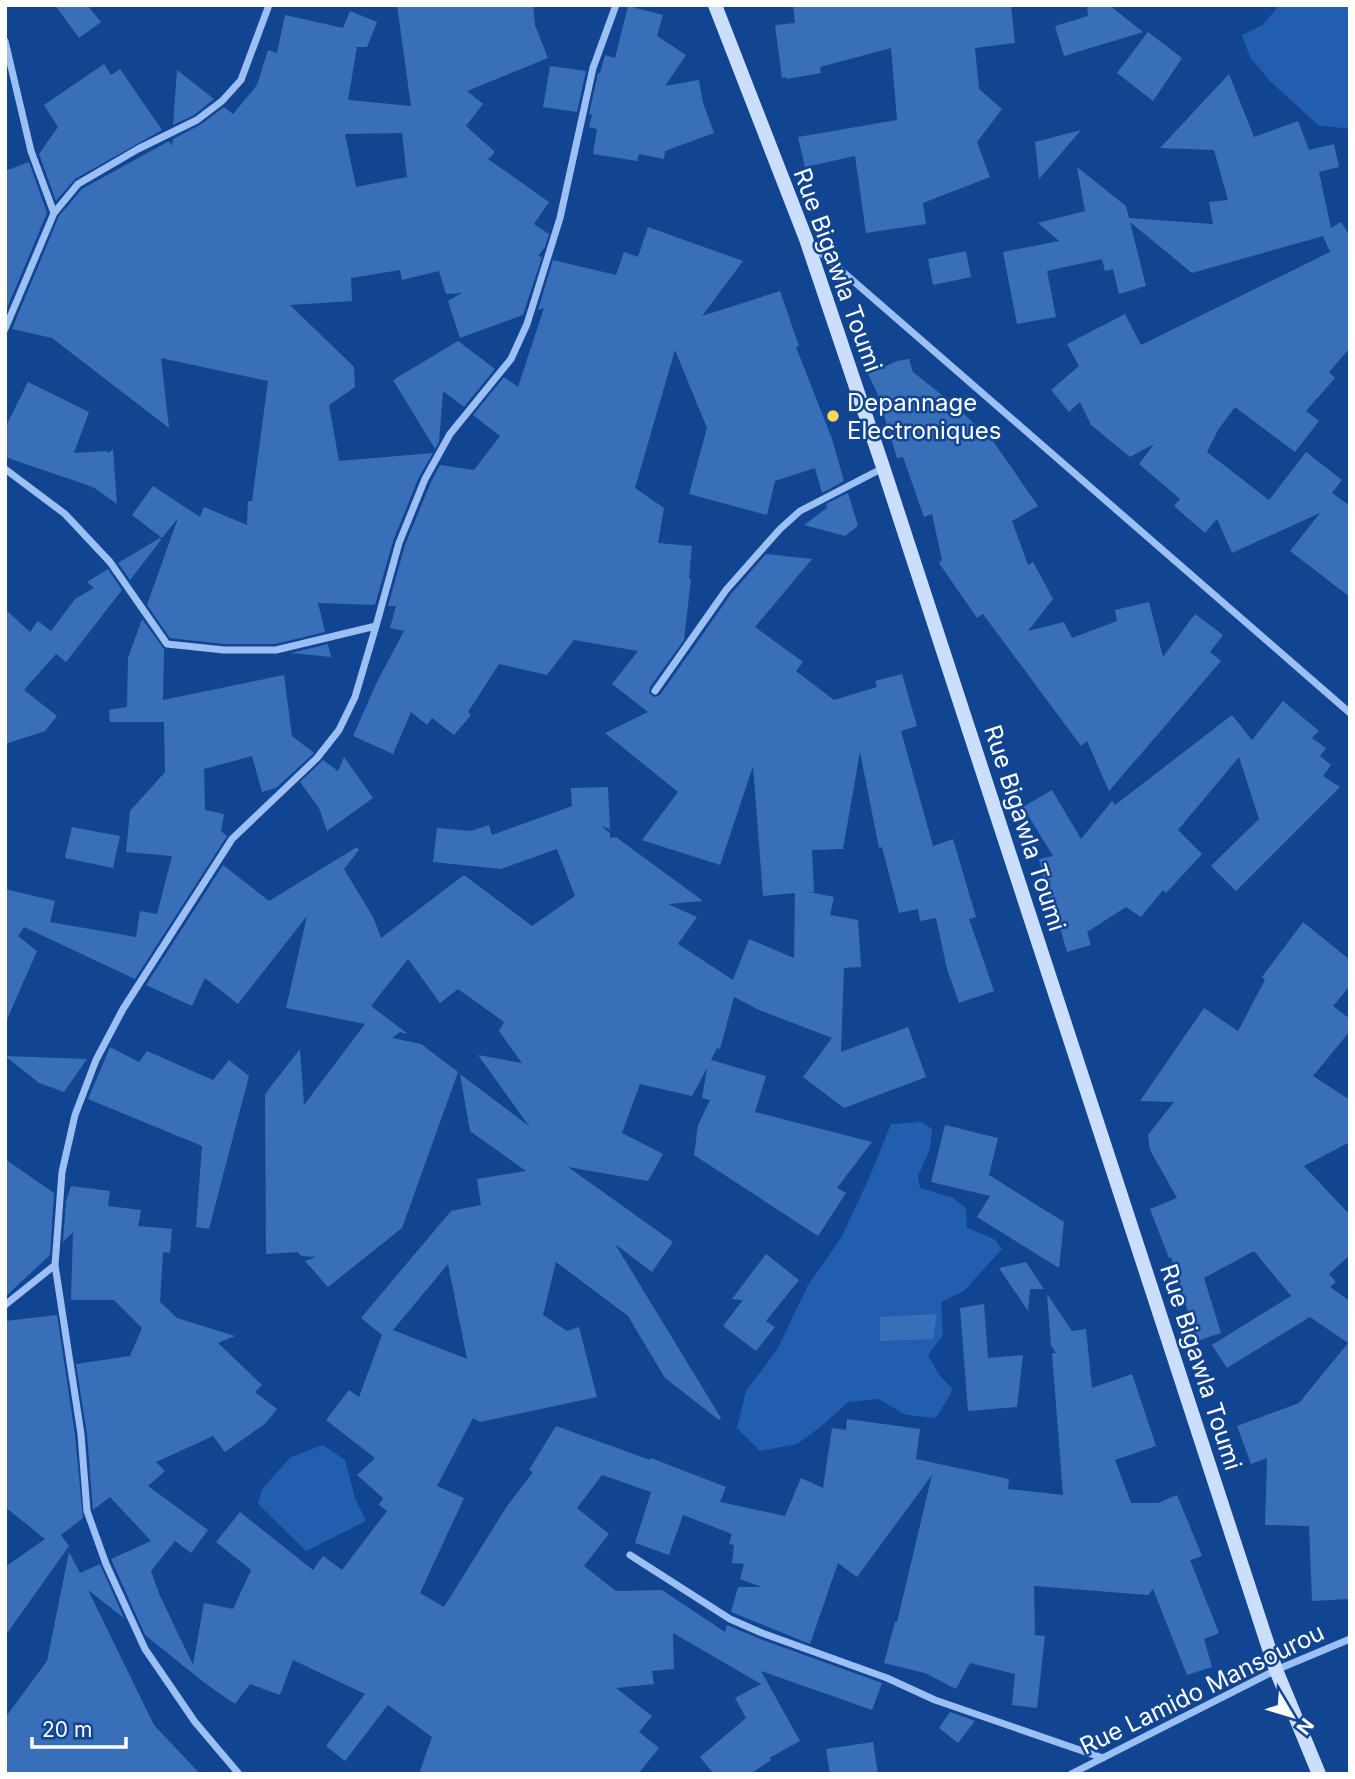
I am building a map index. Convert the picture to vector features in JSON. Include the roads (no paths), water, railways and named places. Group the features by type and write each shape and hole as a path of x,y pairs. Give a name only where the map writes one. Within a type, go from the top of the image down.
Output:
{"street":[{"path":"5,329 54,213 78,184 138,149 197,120 222,101 241,80 269,5"},
{"path":"239,1774 195,1723 145,1649 106,1564 87,1511 81,1434 55,1265 62,1172 75,1115 96,1060 123,1009 232,839 317,758 339,730 355,697 399,543 425,479 450,434 511,359 527,324 560,218 593,68 616,5"},
{"name":"Rue Bigawla Toumi","path":"715,5 806,239 1276,1670 1319,1774"},
{"path":"5,41 31,151 54,213"},
{"path":"806,239 1350,713"},
{"path":"655,691 737,575 780,529 800,511 883,467"},
{"path":"5,469 65,514 110,562 167,644 224,650 276,650 376,626"},
{"path":"5,1304 55,1265"},
{"path":"630,1555 730,1619 762,1633 887,1678 935,1700 1103,1758"},
{"name":"Rue Lamido Mansourou","path":"1072,1774 1276,1670 1350,1639"}],"place":[{"name":"Depannage Electroniques","path":"833,416"}]}
